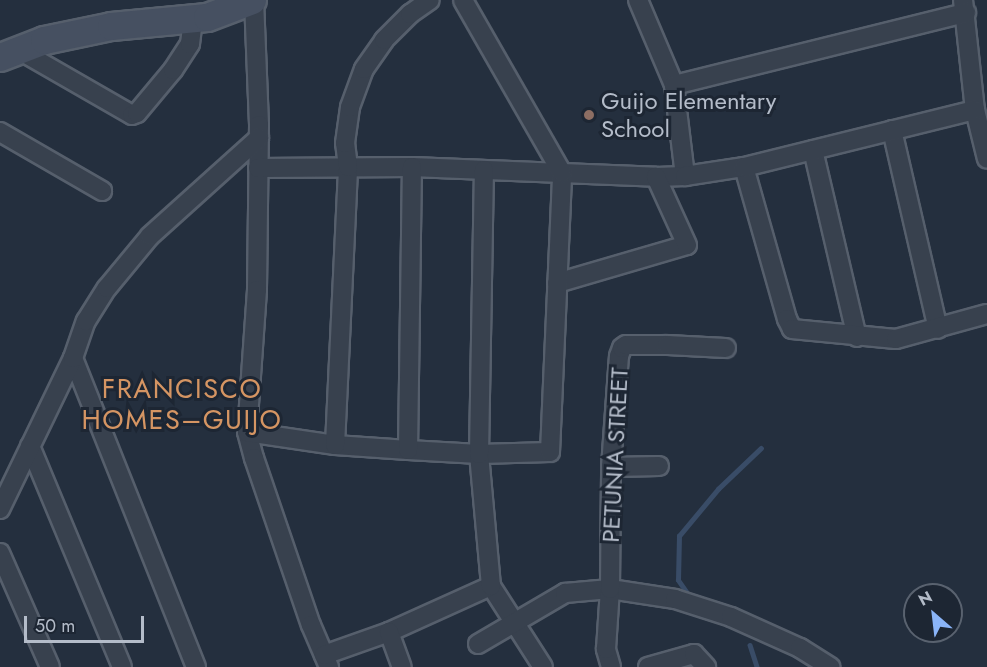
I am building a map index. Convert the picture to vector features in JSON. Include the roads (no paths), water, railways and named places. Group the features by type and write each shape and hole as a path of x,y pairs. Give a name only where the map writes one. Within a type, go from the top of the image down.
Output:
{"main road":[{"path":"10,54 44,40 111,27 207,17 253,0"}],"street":[{"path":"253,0 259,138 257,290 247,432 254,459 311,625 327,661 491,586"},
{"path":"335,445 348,167 345,143 350,107 364,69 384,40 410,14 430,0"},
{"path":"247,432 335,445 408,450 479,454 550,452 562,173 462,0"},
{"path":"643,1 674,85 686,176"},
{"path":"674,85 964,7 975,110 987,159"},
{"path":"10,54 132,115 137,113 173,70 190,44 193,18"},
{"path":"258,168 412,167 656,177 686,176 744,167 975,110"},
{"path":"892,130 939,329"},
{"path":"0,132 102,191"},
{"path":"0,509 73,358 86,321 107,288 150,236 259,138"},
{"path":"813,150 857,337"},
{"path":"408,450 412,167"},
{"path":"744,167 787,319 792,329 896,339 987,314"},
{"path":"484,170 479,454 491,586 543,667"},
{"path":"557,283 687,245 656,177"},
{"name":"PETUNIA STREET","path":"611,667 606,649 610,589 610,467 619,356 626,345 726,348"},
{"path":"73,358 196,667"},
{"path":"30,446 122,667"},
{"path":"610,467 659,466"},
{"path":"0,553 50,667"},
{"path":"478,644 565,593 610,589 675,599 731,617 800,648 831,667"},
{"path":"388,632 402,667"},
{"path":"648,667 694,654 706,667"}],"waterway":[{"path":"689,596 678,580 679,536 718,489 761,448"},
{"path":"750,645 757,667"}],"place":[{"name":"Guijo Elementary School","path":"589,115"}],"district":[{"name":"FRANCISCO HOMES–GUIJO","path":"182,404"}]}
